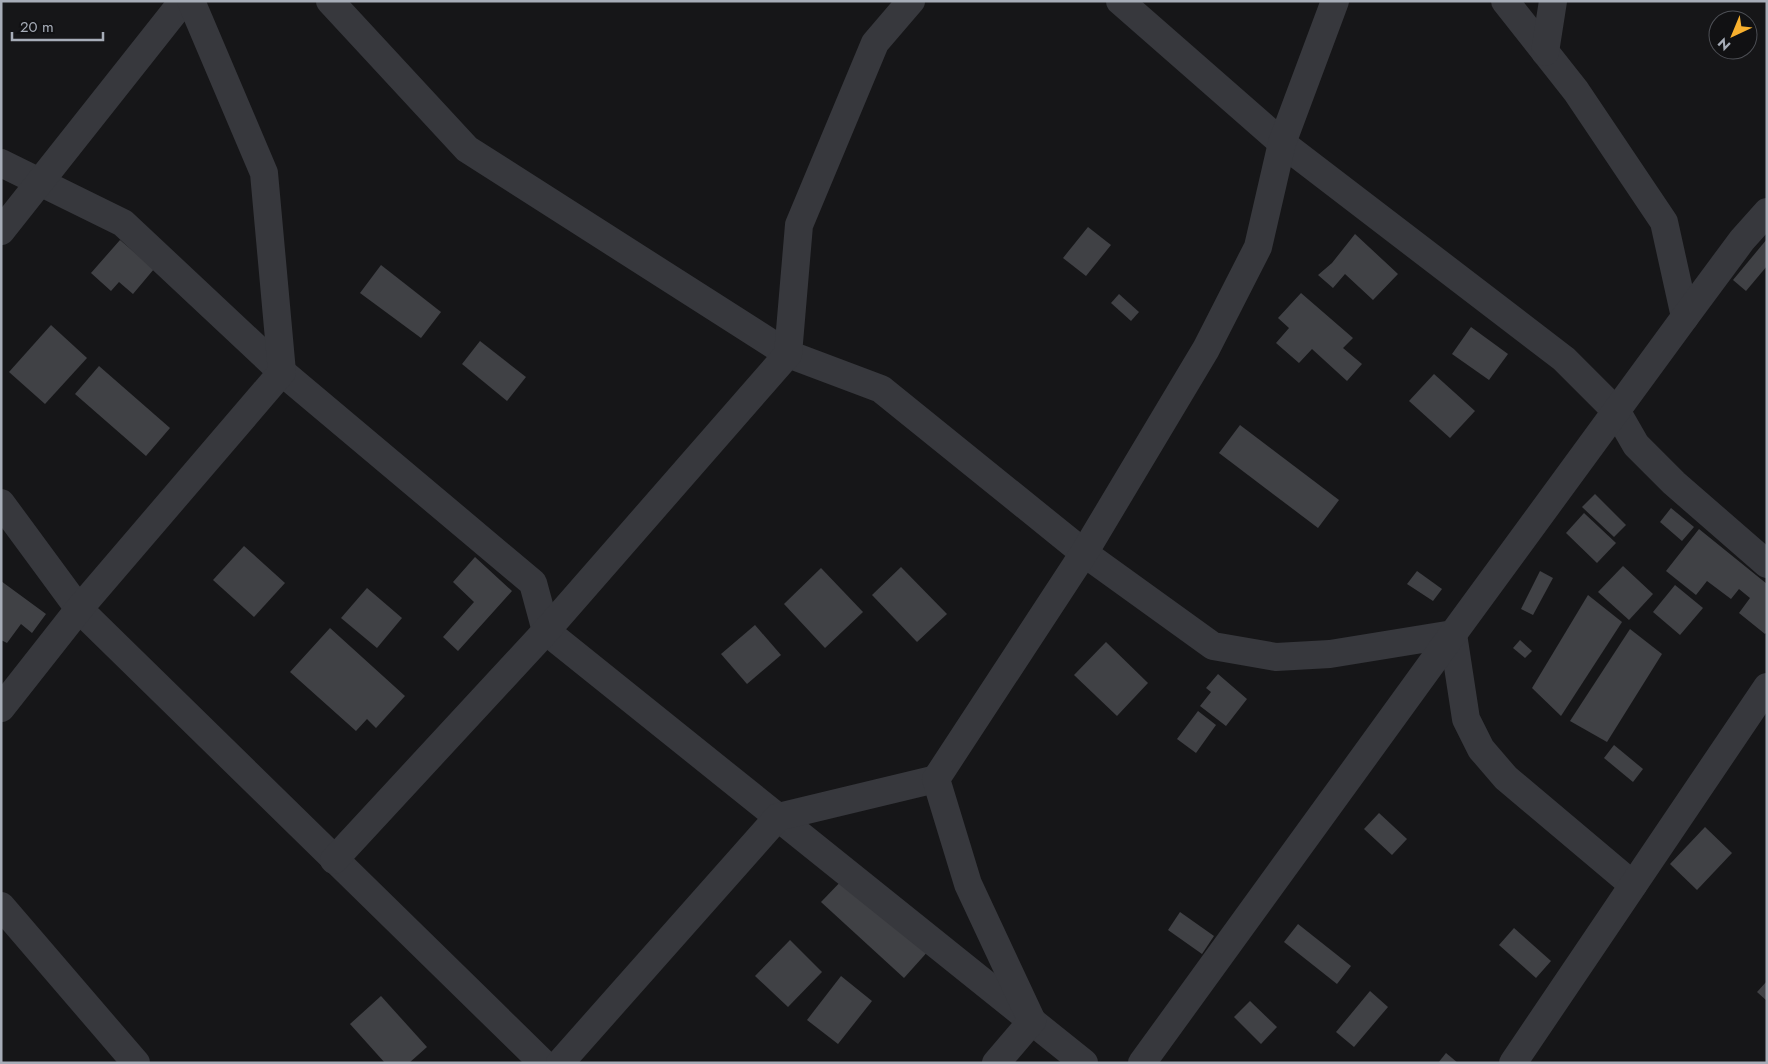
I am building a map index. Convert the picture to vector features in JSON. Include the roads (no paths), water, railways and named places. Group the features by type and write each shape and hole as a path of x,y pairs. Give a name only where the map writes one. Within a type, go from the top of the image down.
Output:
{"street":[{"path":"1,231 183,1"},
{"path":"1,708 79,609 282,372 264,174 191,1"},
{"path":"330,1 467,149 788,354 880,389 1084,553 1213,646 1276,657 1330,654 1453,634"},
{"path":"334,860 546,631 788,354 799,225 874,43 911,1"},
{"path":"1120,1 1282,143 1564,359 1617,412 1636,445 1674,483 1767,564"},
{"path":"560,1063 778,817 936,779 1084,553 1206,349 1258,248 1282,143 1335,1"},
{"path":"1504,1 1576,91 1664,222 1685,317"},
{"path":"1545,52 1553,1"},
{"path":"1,163 123,223 282,372 533,583 546,631 1084,1063"},
{"path":"1142,1063 1685,317 1742,240 1767,212"},
{"path":"1,503 79,609 542,1063"},
{"path":"1453,634 1466,720 1481,749 1506,778 1633,885"},
{"path":"1513,1063 1767,687"},
{"path":"936,779 968,884 1032,1021"},
{"path":"1,906 136,1063"},
{"path":"996,1063 1032,1021"}]}
